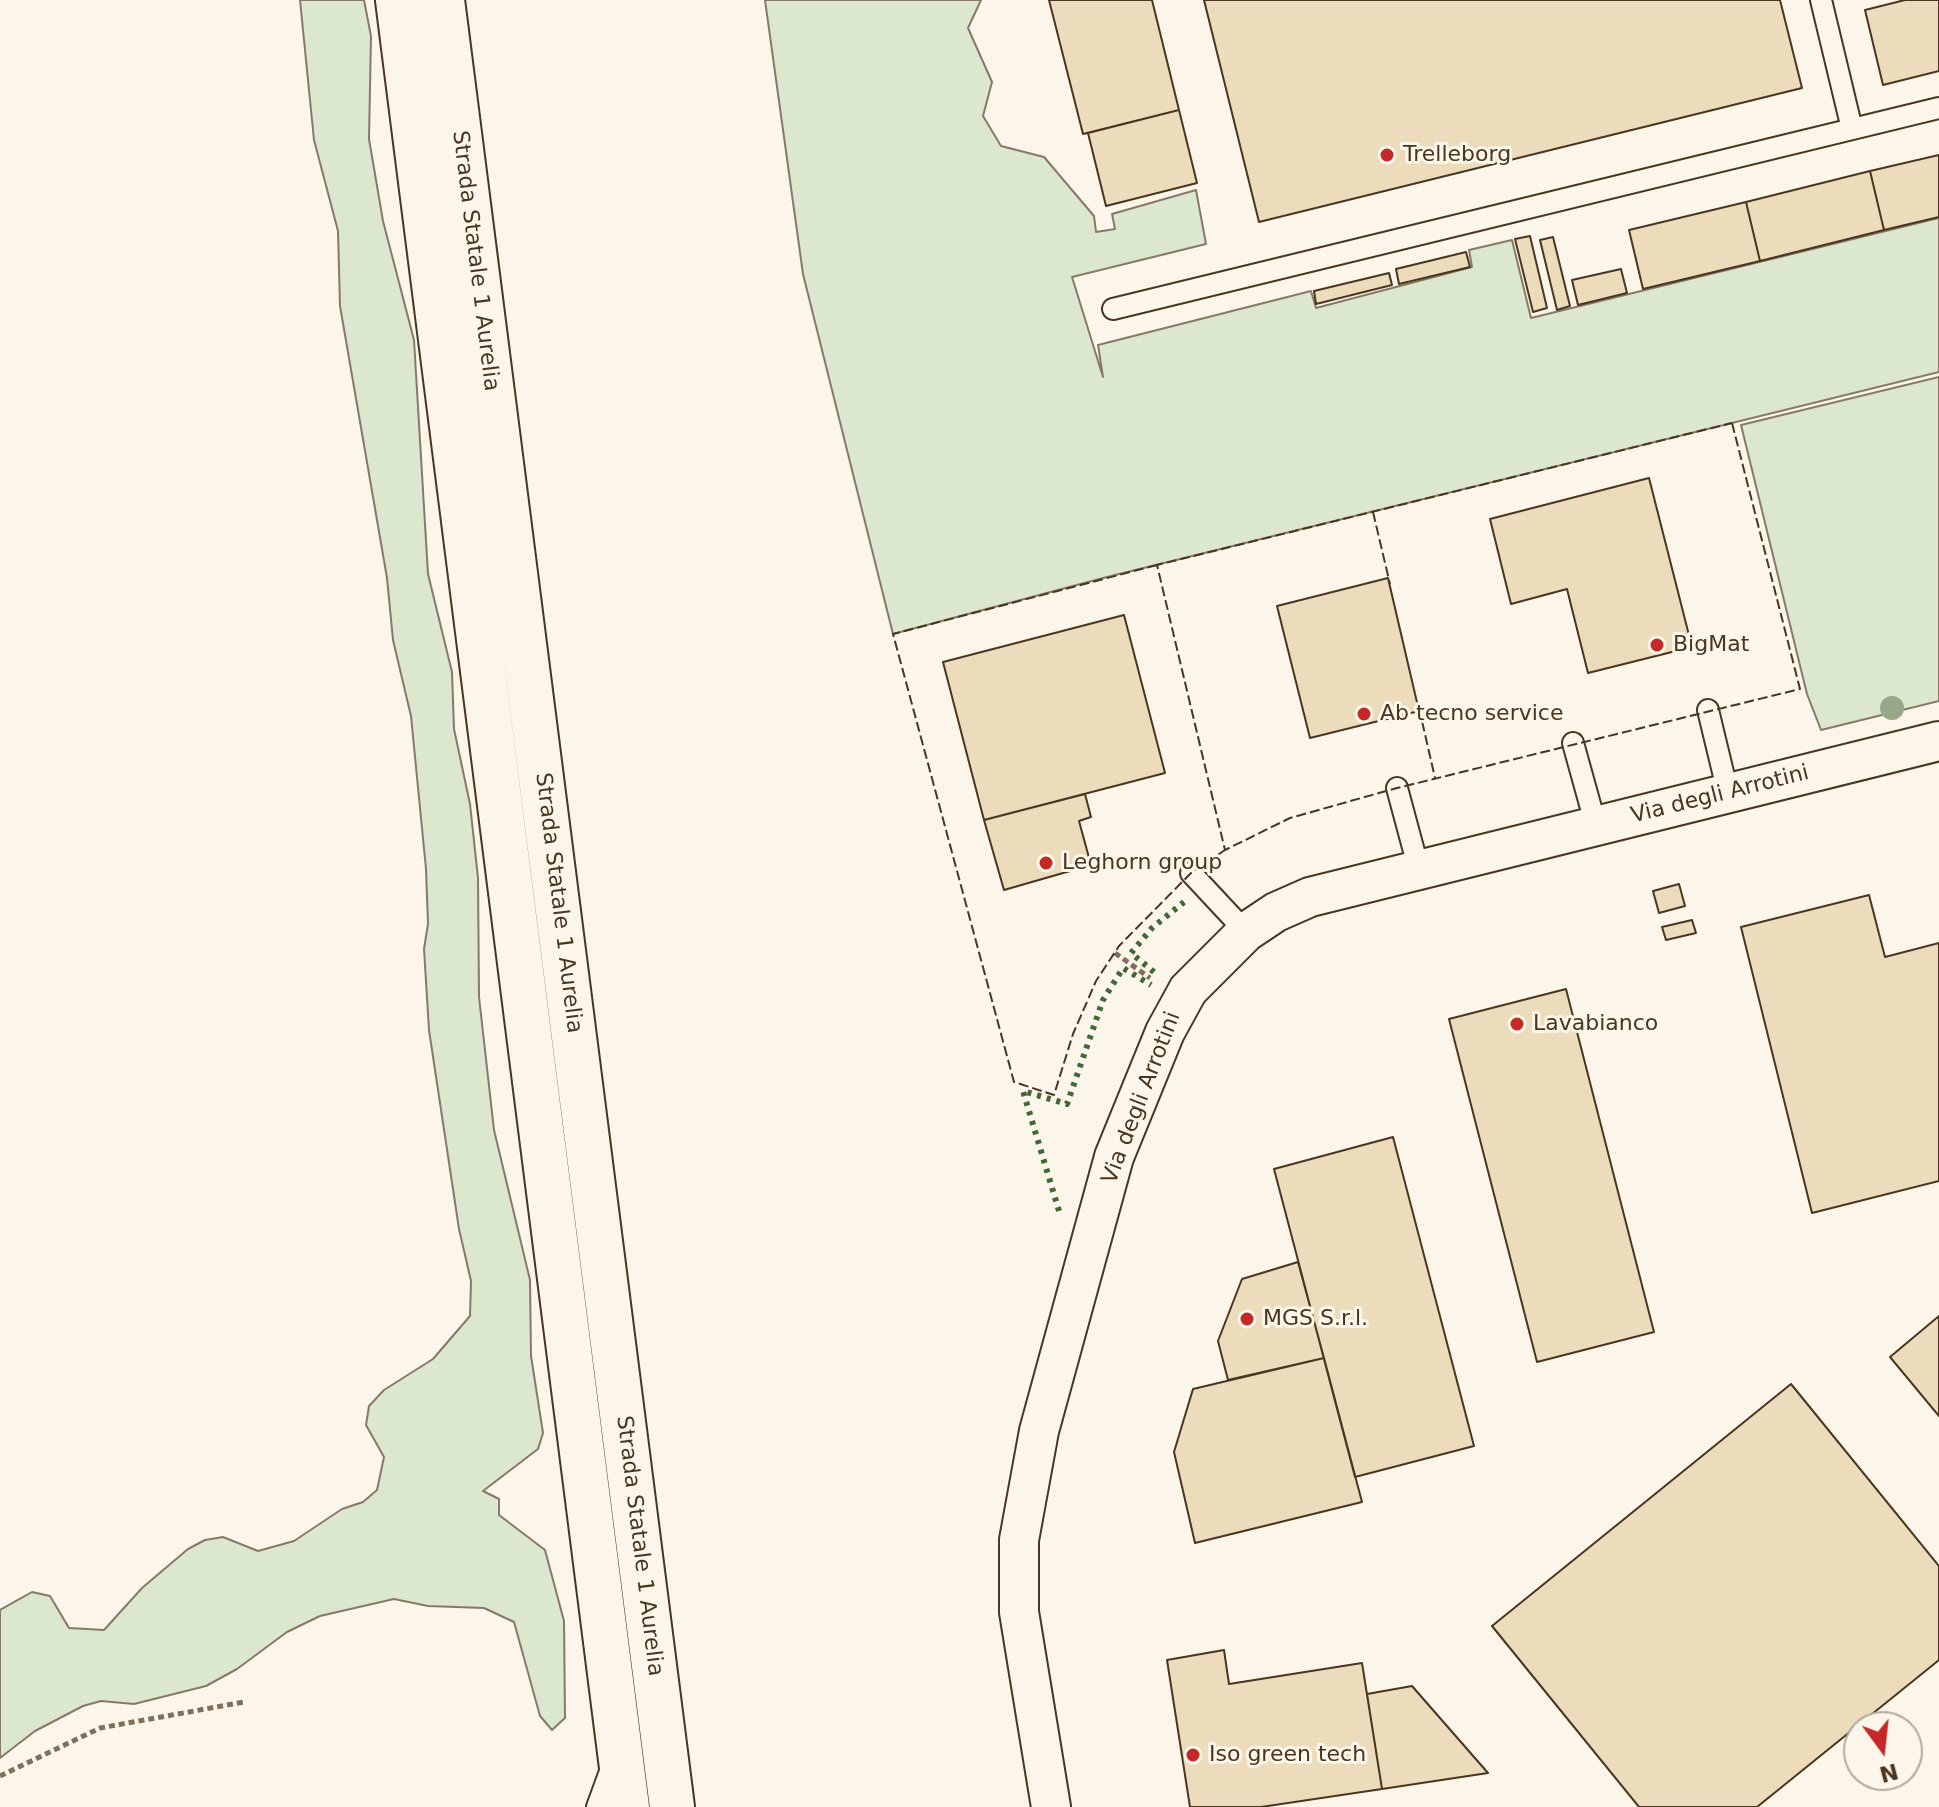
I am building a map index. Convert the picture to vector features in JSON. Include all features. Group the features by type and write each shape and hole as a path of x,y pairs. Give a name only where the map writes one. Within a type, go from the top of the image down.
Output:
{"highway":[{"name":"Strada Statale 1 Aurelia","path":"398,0 627,1807"},
{"name":"Strada Statale 1 Aurelia","path":"442,0 672,1807"}],"street":[{"name":"Via degli Arrotini","path":"1051,1807 1019,1612 1019,1540 1039,1431 1114,1157 1159,1046 1188,990 1246,932 1276,912 1310,897 1939,741"}],"lane":[{"path":"1821,0 1852,129"},
{"path":"1113,309 1939,108"},
{"path":"1708,710 1728,793"},
{"path":"1573,743 1596,826"},
{"path":"1397,788 1419,870"},
{"path":"1191,873 1246,932"},
{"path":"597,1807 619,1747"}],"path":[{"path":"0,1776 100,1728 244,1702"}],"green space":[{"path":"300,0 364,0 371,36 369,139 383,221 414,340 428,574 452,672 454,729 470,804 478,878 479,997 494,1130 530,1280 531,1356 543,1433 538,1449 483,1491 499,1499 499,1515 545,1550 564,1621 565,1718 552,1730 540,1716 514,1622 484,1608 428,1606 394,1599 320,1616 287,1632 237,1669 206,1686 134,1704 101,1701 83,1706 35,1731 0,1758 0,1610 32,1592 50,1596 69,1628 104,1630 142,1588 188,1549 205,1540 223,1537 258,1551 294,1541 342,1509 363,1502 377,1490 384,1457 366,1425 369,1406 384,1390 433,1359 470,1316 471,1281 459,1229 429,1030 424,949 428,924 426,869 411,716 393,640 387,578 340,306 338,231 314,140"},
{"path":"765,0 981,0 968,28 992,82 983,116 1001,146 1044,157 1094,216 1096,232 1115,229 1112,214 1196,190 1206,244 1072,277 1103,377 1098,345 1311,291 1316,308 1472,267 1469,250 1512,240 1531,318 1939,218 1939,372 1103,578 893,634 803,274"},
{"path":"1939,377 1939,701 1821,730 1807,694 1741,425"}],"building":[{"path":"1049,0 1152,0 1179,110 1083,134"},
{"name":"Trelleborg","path":"1204,0 1780,0 1802,88 1259,222"},
{"path":"1905,0 1939,0 1939,71 1883,85 1865,10"},
{"path":"1179,110 1197,183 1106,206 1088,133"},
{"path":"1939,155 1939,217 1884,230 1870,171"},
{"path":"1870,171 1884,230 1760,261 1746,202"},
{"path":"1746,202 1760,261 1643,289 1629,230"},
{"path":"1530,236 1547,308 1533,312 1515,239"},
{"path":"1553,237 1570,306 1557,310 1540,240"},
{"path":"1466,252 1470,267 1399,284 1396,269"},
{"path":"1621,269 1627,293 1578,305 1572,280"},
{"path":"1389,273 1392,285 1316,304 1314,291"},
{"path":"1649,478 1692,647 1588,673 1567,589 1511,604 1490,519"},
{"path":"1388,578 1419,711 1310,738 1277,606"},
{"path":"1124,615 1165,773 984,820 943,662"},
{"path":"1085,794 1091,817 1079,821 1091,865 1004,890 984,820"},
{"path":"1679,884 1685,906 1659,913 1653,891"},
{"path":"1869,895 1885,957 1939,943 1939,1181 1812,1213 1741,927"},
{"path":"1692,920 1696,933 1666,940 1662,927"},
{"path":"1566,989 1654,1332 1537,1362 1449,1019"},
{"path":"1393,1137 1474,1446 1355,1477 1274,1169"},
{"path":"1298,1262 1324,1358 1228,1380 1218,1341 1242,1279"},
{"path":"1939,1316 1939,1416 1890,1357"},
{"path":"1324,1358 1362,1502 1195,1543 1174,1452 1193,1389"},
{"path":"1791,1384 1939,1566 1939,1660 1876,1711 1843,1711 1843,1738 1757,1807 1639,1807 1492,1626"},
{"path":"1224,1650 1229,1684 1362,1663 1382,1789 1261,1807 1190,1807 1167,1660"},
{"path":"1412,1686 1488,1773 1382,1789 1367,1694"}],"hedge":[{"path":"1154,972 1131,953 1152,928 1184,902"},
{"path":"1059,1211 1023,1091 1067,1104 1103,1000 1123,968 1151,985"}],"fence":[{"path":"1732,423 1800,689 1397,788 1290,818 1225,850 1157,565 1732,423"},
{"path":"1373,512 1390,584"},
{"path":"1157,565 893,634 1014,1082 1054,1095 1073,1034 1096,981 1119,946 1191,873 1225,850"},
{"path":"1419,708 1435,778"}],"place":[{"name":"Trelleborg","path":"1387,155"},
{"name":"BigMat","path":"1657,645"},
{"name":"Ab tecno service","path":"1364,714"},
{"name":"Leghorn group","path":"1046,863"},
{"name":"Lavabianco","path":"1517,1024"},
{"name":"MGS S.r.l.","path":"1247,1319"},
{"name":"Iso green tech","path":"1193,1755"}]}
